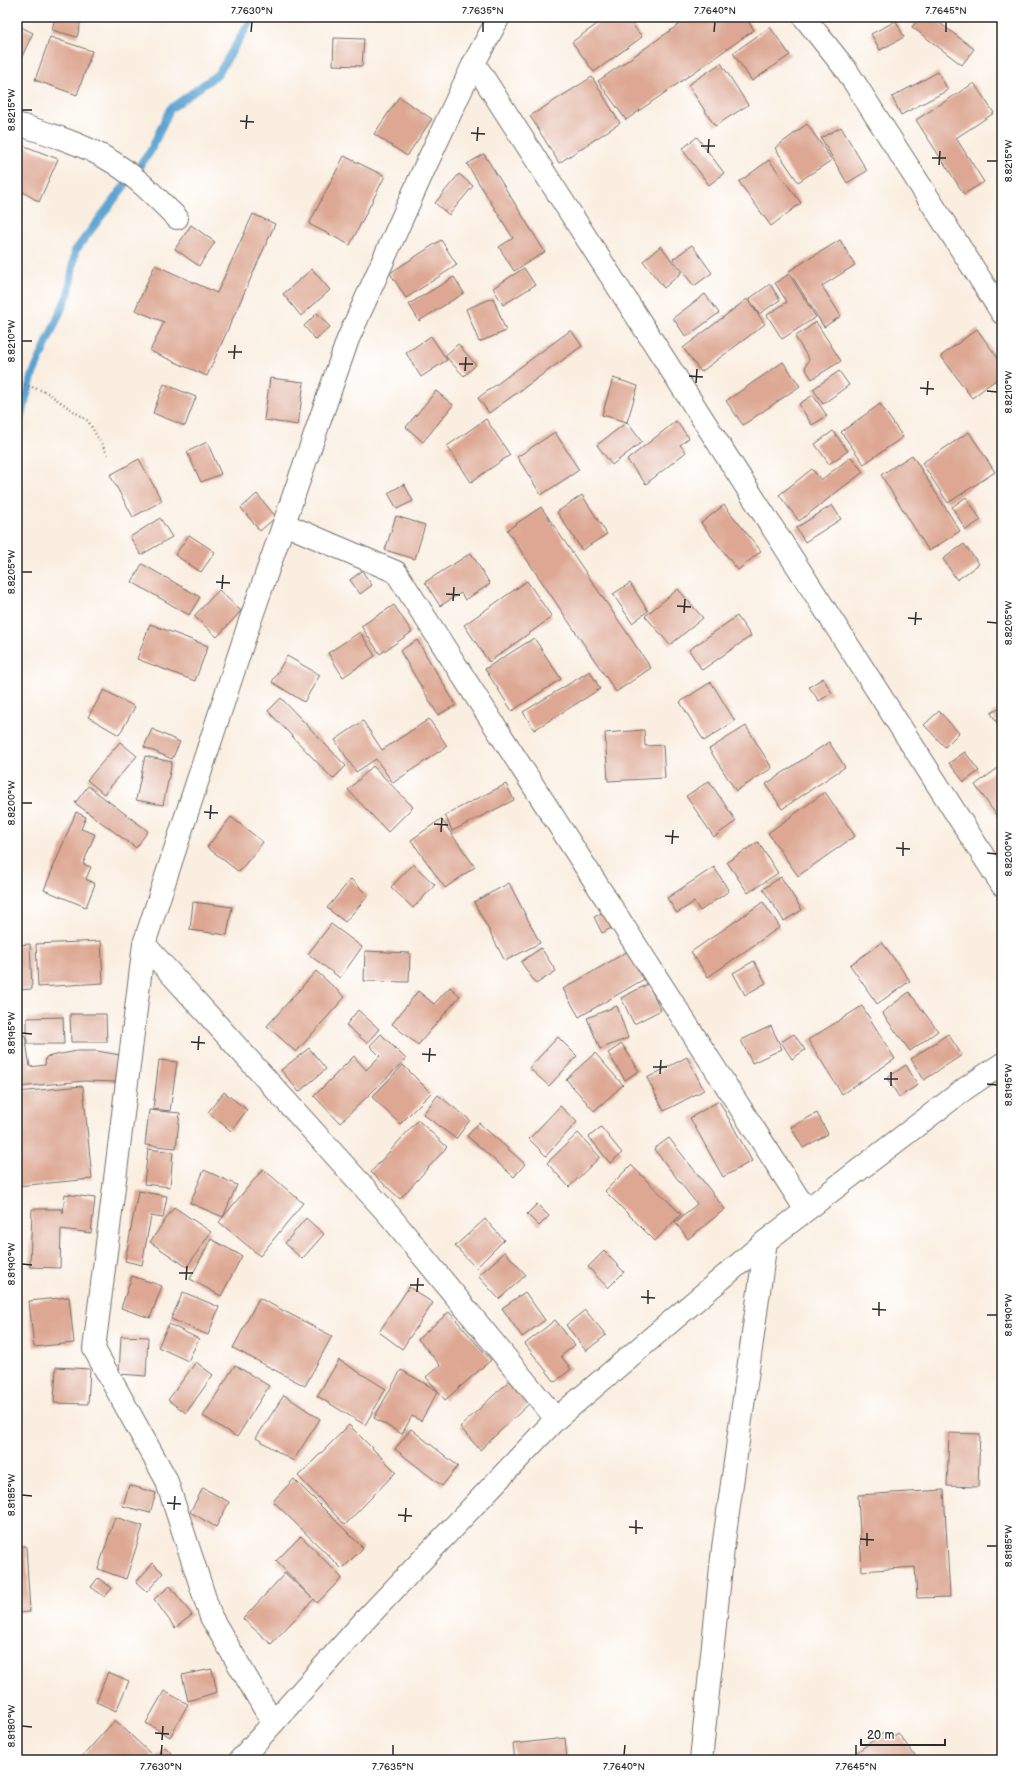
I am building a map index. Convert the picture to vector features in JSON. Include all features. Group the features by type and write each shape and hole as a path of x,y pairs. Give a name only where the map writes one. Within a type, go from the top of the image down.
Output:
{"street":[{"path":"273,1723 211,1617 166,1479 94,1349 144,944 249,624 348,338 425,167 474,63 500,17"},
{"path":"804,17 847,71 1002,313"},
{"path":"474,63 1002,885"},
{"path":"17,124 51,134 104,157 143,185 177,218"},
{"path":"284,524 396,572 806,1210"},
{"path":"144,944 390,1216 556,1419"},
{"path":"240,1760 364,1620 556,1419 766,1240 966,1088 1002,1064"},
{"path":"700,1760 723,1548 766,1240"}],"path":[{"path":"17,382 46,392 88,421 108,455"}],"building":[{"path":"55,17 82,17 77,37 52,30"},
{"path":"607,17 627,17 642,37 594,72 572,42"},
{"path":"690,17 745,17 754,30 626,120 598,81"},
{"path":"920,17 932,17 974,49 962,65 912,27"},
{"path":"896,21 904,37 880,50 871,34"},
{"path":"17,25 33,33 17,67"},
{"path":"770,27 790,55 752,81 733,53"},
{"path":"50,37 92,51 77,95 35,80"},
{"path":"334,38 364,39 362,66 333,65"},
{"path":"721,63 748,105 715,126 688,85"},
{"path":"938,72 948,90 901,115 892,97"},
{"path":"592,77 620,123 559,163 530,116"},
{"path":"974,83 994,113 956,138 984,182 964,194 916,120"},
{"path":"399,97 432,119 407,156 374,134"},
{"path":"807,124 832,160 798,182 775,148"},
{"path":"841,127 867,171 847,183 821,138"},
{"path":"697,137 724,173 709,185 682,149"},
{"path":"17,143 58,159 39,202 17,188"},
{"path":"484,154 545,252 514,271 499,247 513,238 467,164"},
{"path":"344,156 385,176 350,245 309,224"},
{"path":"769,160 801,203 771,226 739,182"},
{"path":"459,174 473,186 449,215 435,203"},
{"path":"253,214 275,224 207,376 150,351 164,322 135,310 155,265 217,293"},
{"path":"191,225 215,242 199,266 175,249"},
{"path":"441,240 457,265 406,298 390,273"},
{"path":"840,240 855,265 822,286 841,316 824,327 789,271"},
{"path":"692,245 712,273 694,286 673,259"},
{"path":"661,246 681,273 664,288 643,261"},
{"path":"524,268 535,285 503,305 493,288"},
{"path":"312,269 330,290 301,316 283,294"},
{"path":"789,274 816,317 782,339 767,315 787,302 775,283"},
{"path":"454,277 464,293 419,321 409,304"},
{"path":"770,284 780,300 759,314 749,299"},
{"path":"705,294 719,313 686,337 673,318"},
{"path":"493,298 506,331 479,342 466,309"},
{"path":"747,299 765,324 701,372 683,348"},
{"path":"317,313 330,327 316,340 304,326"},
{"path":"816,322 841,361 812,379 805,368 809,359 795,337"},
{"path":"977,329 1002,364 1002,375 972,398 941,356"},
{"path":"571,330 582,346 489,413 478,398"},
{"path":"431,336 447,360 421,377 406,353"},
{"path":"458,344 476,365 464,376 445,356"},
{"path":"783,362 800,386 743,425 726,401"},
{"path":"839,371 849,385 823,404 813,389"},
{"path":"270,378 304,382 298,425 264,420"},
{"path":"613,378 638,386 627,422 602,415"},
{"path":"164,384 196,397 185,426 153,413"},
{"path":"436,391 453,405 423,442 406,427"},
{"path":"813,395 827,416 812,425 799,404"},
{"path":"880,404 903,437 864,464 841,432"},
{"path":"486,419 510,455 471,482 447,446"},
{"path":"676,421 689,438 680,445 686,452 646,484 627,460"},
{"path":"627,422 642,442 612,465 597,445"},
{"path":"833,431 848,451 829,464 815,444"},
{"path":"555,432 579,470 541,495 517,457"},
{"path":"969,432 995,472 948,503 922,463"},
{"path":"207,442 221,474 201,482 187,452"},
{"path":"912,455 960,531 929,551 881,475"},
{"path":"851,457 863,472 799,521 779,495 812,469 821,480"},
{"path":"139,459 162,501 133,517 110,475"},
{"path":"404,484 413,501 397,509 388,493"},
{"path":"257,494 276,517 260,531 241,508"},
{"path":"582,495 607,534 582,550 557,512"},
{"path":"966,497 981,520 966,530 952,507"},
{"path":"724,505 761,551 738,570 701,523"},
{"path":"832,505 841,519 805,542 796,528"},
{"path":"541,507 651,668 616,692 507,530"},
{"path":"396,516 425,525 415,559 385,550"},
{"path":"160,518 172,537 141,555 130,537"},
{"path":"189,535 215,552 201,572 175,555"},
{"path":"964,544 979,564 957,580 943,559"},
{"path":"471,553 490,584 465,600 461,593 440,606 425,582"},
{"path":"142,564 200,597 189,615 132,582"},
{"path":"362,571 372,585 360,594 350,580"},
{"path":"527,581 552,617 489,662 464,625"},
{"path":"630,583 648,611 632,623 613,594"},
{"path":"678,589 703,618 670,645 645,616"},
{"path":"219,590 241,611 217,637 194,616"},
{"path":"394,605 412,632 380,654 361,626"},
{"path":"737,616 751,636 702,670 689,650"},
{"path":"150,624 208,646 195,681 137,659"},
{"path":"360,632 375,656 343,677 328,653"},
{"path":"534,638 561,679 512,711 485,669"},
{"path":"417,640 456,705 438,715 400,651"},
{"path":"287,656 320,675 304,702 272,682"},
{"path":"590,671 600,689 534,730 523,712"},
{"path":"823,678 832,693 819,701 809,687"},
{"path":"711,682 735,721 704,741 680,702"},
{"path":"104,690 135,707 119,735 88,717"},
{"path":"281,698 346,766 333,779 268,711"},
{"path":"1002,707 1002,731 991,713"},
{"path":"939,711 959,733 945,747 924,725"},
{"path":"429,719 447,746 393,783 376,759 356,772 335,740 363,721 382,750"},
{"path":"746,726 772,768 736,791 709,749"},
{"path":"152,729 180,742 172,759 144,747"},
{"path":"644,730 645,746 663,745 665,778 608,781 605,733"},
{"path":"120,742 137,756 104,794 87,780"},
{"path":"829,742 845,767 782,809 766,784"},
{"path":"965,752 979,771 964,782 949,763"},
{"path":"145,756 172,762 163,805 136,800"},
{"path":"1002,765 1002,823 975,785"},
{"path":"373,766 413,807 388,832 348,790"},
{"path":"709,781 736,821 714,837 686,796"},
{"path":"506,784 514,800 452,831 445,815"},
{"path":"88,786 148,831 136,848 75,803"},
{"path":"825,792 855,836 798,876 768,833"},
{"path":"76,812 86,817 81,829 95,834 83,864 91,867 86,879 95,884 86,907 44,890"},
{"path":"231,817 263,842 239,872 207,847"},
{"path":"441,819 475,867 445,888 411,840"},
{"path":"758,842 778,873 748,893 727,862"},
{"path":"413,864 435,885 413,908 391,887"},
{"path":"714,867 729,891 700,911 694,902 677,913 667,898"},
{"path":"781,877 802,910 784,921 763,889"},
{"path":"351,879 368,896 345,922 327,908"},
{"path":"509,883 540,943 505,961 474,902"},
{"path":"193,902 232,907 227,935 190,930"},
{"path":"763,902 780,927 708,977 691,952"},
{"path":"607,910 615,926 602,933 594,917"},
{"path":"331,924 362,947 340,978 308,954"},
{"path":"101,941 103,983 38,987 36,944"},
{"path":"882,942 910,981 877,1004 850,965"},
{"path":"30,944 32,989 17,990 17,945"},
{"path":"541,948 556,971 536,984 521,962"},
{"path":"630,950 646,978 579,1017 563,989"},
{"path":"365,951 410,953 409,982 364,981"},
{"path":"754,961 766,983 745,995 733,973"},
{"path":"316,971 345,997 296,1052 267,1026"},
{"path":"648,984 661,1010 634,1024 621,998"},
{"path":"450,987 460,996 418,1045 392,1024 418,991 434,1004"},
{"path":"909,992 938,1031 910,1051 882,1013"},
{"path":"617,1006 628,1038 600,1049 587,1018"},
{"path":"862,1006 895,1059 842,1094 808,1040"},
{"path":"358,1010 379,1029 367,1043 346,1025"},
{"path":"70,1014 106,1014 107,1042 71,1042"},
{"path":"63,1017 64,1044 27,1044 27,1018"},
{"path":"771,1026 782,1049 752,1063 741,1040"},
{"path":"381,1034 406,1059 340,1123 314,1096 354,1056 366,1070 380,1056 370,1046"},
{"path":"794,1034 805,1050 792,1059 781,1042"},
{"path":"948,1034 962,1055 924,1080 911,1059"},
{"path":"25,1035 30,1067 45,1065 46,1057 77,1051 97,1051 120,1055 117,1082 85,1081 17,1087 17,1036"},
{"path":"558,1037 577,1056 549,1086 529,1068"},
{"path":"622,1044 639,1071 625,1080 608,1053"},
{"path":"309,1048 326,1069 299,1092 281,1070"},
{"path":"595,1053 623,1085 594,1111 566,1079"},
{"path":"687,1057 704,1090 664,1111 647,1078"},
{"path":"159,1060 177,1062 170,1111 153,1109"},
{"path":"403,1065 431,1093 400,1124 372,1097"},
{"path":"906,1065 918,1085 899,1097 887,1078"},
{"path":"83,1086 92,1179 17,1186 17,1133 20,1133 17,1092"},
{"path":"224,1092 247,1110 231,1131 208,1112"},
{"path":"438,1095 470,1120 456,1139 423,1114"},
{"path":"719,1101 752,1161 723,1177 690,1118"},
{"path":"560,1106 577,1122 546,1156 529,1139"},
{"path":"149,1110 180,1113 176,1148 145,1145"},
{"path":"817,1113 828,1134 803,1148 791,1127"},
{"path":"418,1120 447,1147 400,1199 371,1172"},
{"path":"479,1123 525,1164 514,1177 467,1136"},
{"path":"601,1127 622,1153 610,1163 589,1137"},
{"path":"578,1133 600,1157 569,1187 547,1163"},
{"path":"669,1138 725,1209 688,1239 675,1222 697,1204 654,1149"},
{"path":"148,1149 173,1152 170,1187 144,1184"},
{"path":"631,1165 681,1214 655,1241 605,1191"},
{"path":"263,1169 303,1203 260,1256 219,1222"},
{"path":"204,1170 237,1185 223,1217 190,1203"},
{"path":"138,1191 167,1196 163,1218 151,1216 142,1265 125,1261"},
{"path":"65,1194 95,1198 91,1233 61,1229 60,1268 30,1267 32,1209 62,1209 63,1213"},
{"path":"537,1204 549,1216 539,1226 527,1214"},
{"path":"174,1207 211,1232 187,1267 150,1242"},
{"path":"306,1218 324,1234 302,1259 285,1243"},
{"path":"485,1219 504,1240 476,1268 455,1246"},
{"path":"211,1239 242,1256 221,1296 190,1279"},
{"path":"604,1251 624,1272 608,1288 588,1267"},
{"path":"505,1252 526,1275 499,1299 478,1276"},
{"path":"132,1276 162,1286 150,1318 121,1308"},
{"path":"409,1287 433,1303 402,1349 379,1332"},
{"path":"183,1292 219,1307 208,1335 171,1319"},
{"path":"525,1292 545,1320 522,1337 502,1308"},
{"path":"69,1297 74,1343 34,1347 29,1301"},
{"path":"259,1298 332,1336 305,1386 233,1348"},
{"path":"585,1310 606,1335 586,1351 566,1325"},
{"path":"449,1312 491,1360 445,1400 426,1377 440,1365 418,1339"},
{"path":"555,1320 575,1345 561,1356 571,1369 555,1382 525,1344"},
{"path":"169,1324 199,1339 188,1361 158,1347"},
{"path":"121,1336 148,1337 146,1376 119,1374"},
{"path":"339,1360 386,1389 365,1425 317,1396"},
{"path":"196,1362 213,1375 186,1413 168,1400"},
{"path":"235,1365 269,1386 237,1437 203,1416"},
{"path":"56,1367 90,1369 88,1404 54,1403"},
{"path":"401,1370 438,1391 421,1421 412,1416 402,1434 374,1418"},
{"path":"510,1380 531,1402 480,1450 460,1427"},
{"path":"284,1395 320,1419 293,1461 256,1438"},
{"path":"349,1425 396,1472 345,1525 298,1476"},
{"path":"411,1429 458,1466 442,1486 395,1449"},
{"path":"949,1433 980,1434 978,1487 947,1486"},
{"path":"294,1479 363,1548 342,1569 273,1501"},
{"path":"129,1485 156,1493 150,1513 123,1506"},
{"path":"203,1488 229,1502 216,1527 190,1512"},
{"path":"944,1490 950,1597 917,1598 915,1567 862,1571 858,1495"},
{"path":"115,1517 143,1526 126,1579 98,1569"},
{"path":"301,1536 342,1578 317,1603 314,1599 271,1644 243,1619 285,1573 312,1598 276,1561"},
{"path":"17,1546 26,1546 30,1612 17,1613"},
{"path":"153,1563 163,1573 147,1592 136,1582"},
{"path":"98,1578 112,1588 105,1597 91,1587"},
{"path":"170,1586 192,1615 175,1628 154,1599"},
{"path":"212,1669 217,1692 188,1701 182,1675"},
{"path":"108,1672 129,1681 116,1711 96,1702"},
{"path":"164,1691 188,1704 170,1737 146,1723"},
{"path":"115,1720 152,1755 147,1760 79,1760"},
{"path":"883,1733 888,1740 898,1733 918,1760 851,1760 849,1758"},
{"path":"565,1738 567,1760 515,1760 513,1744"},
{"path":"165,1747 178,1760 153,1760"}],"waterway":[{"path":"17,429 33,374 69,292 75,251 150,152 170,109 218,74 253,17"}]}
